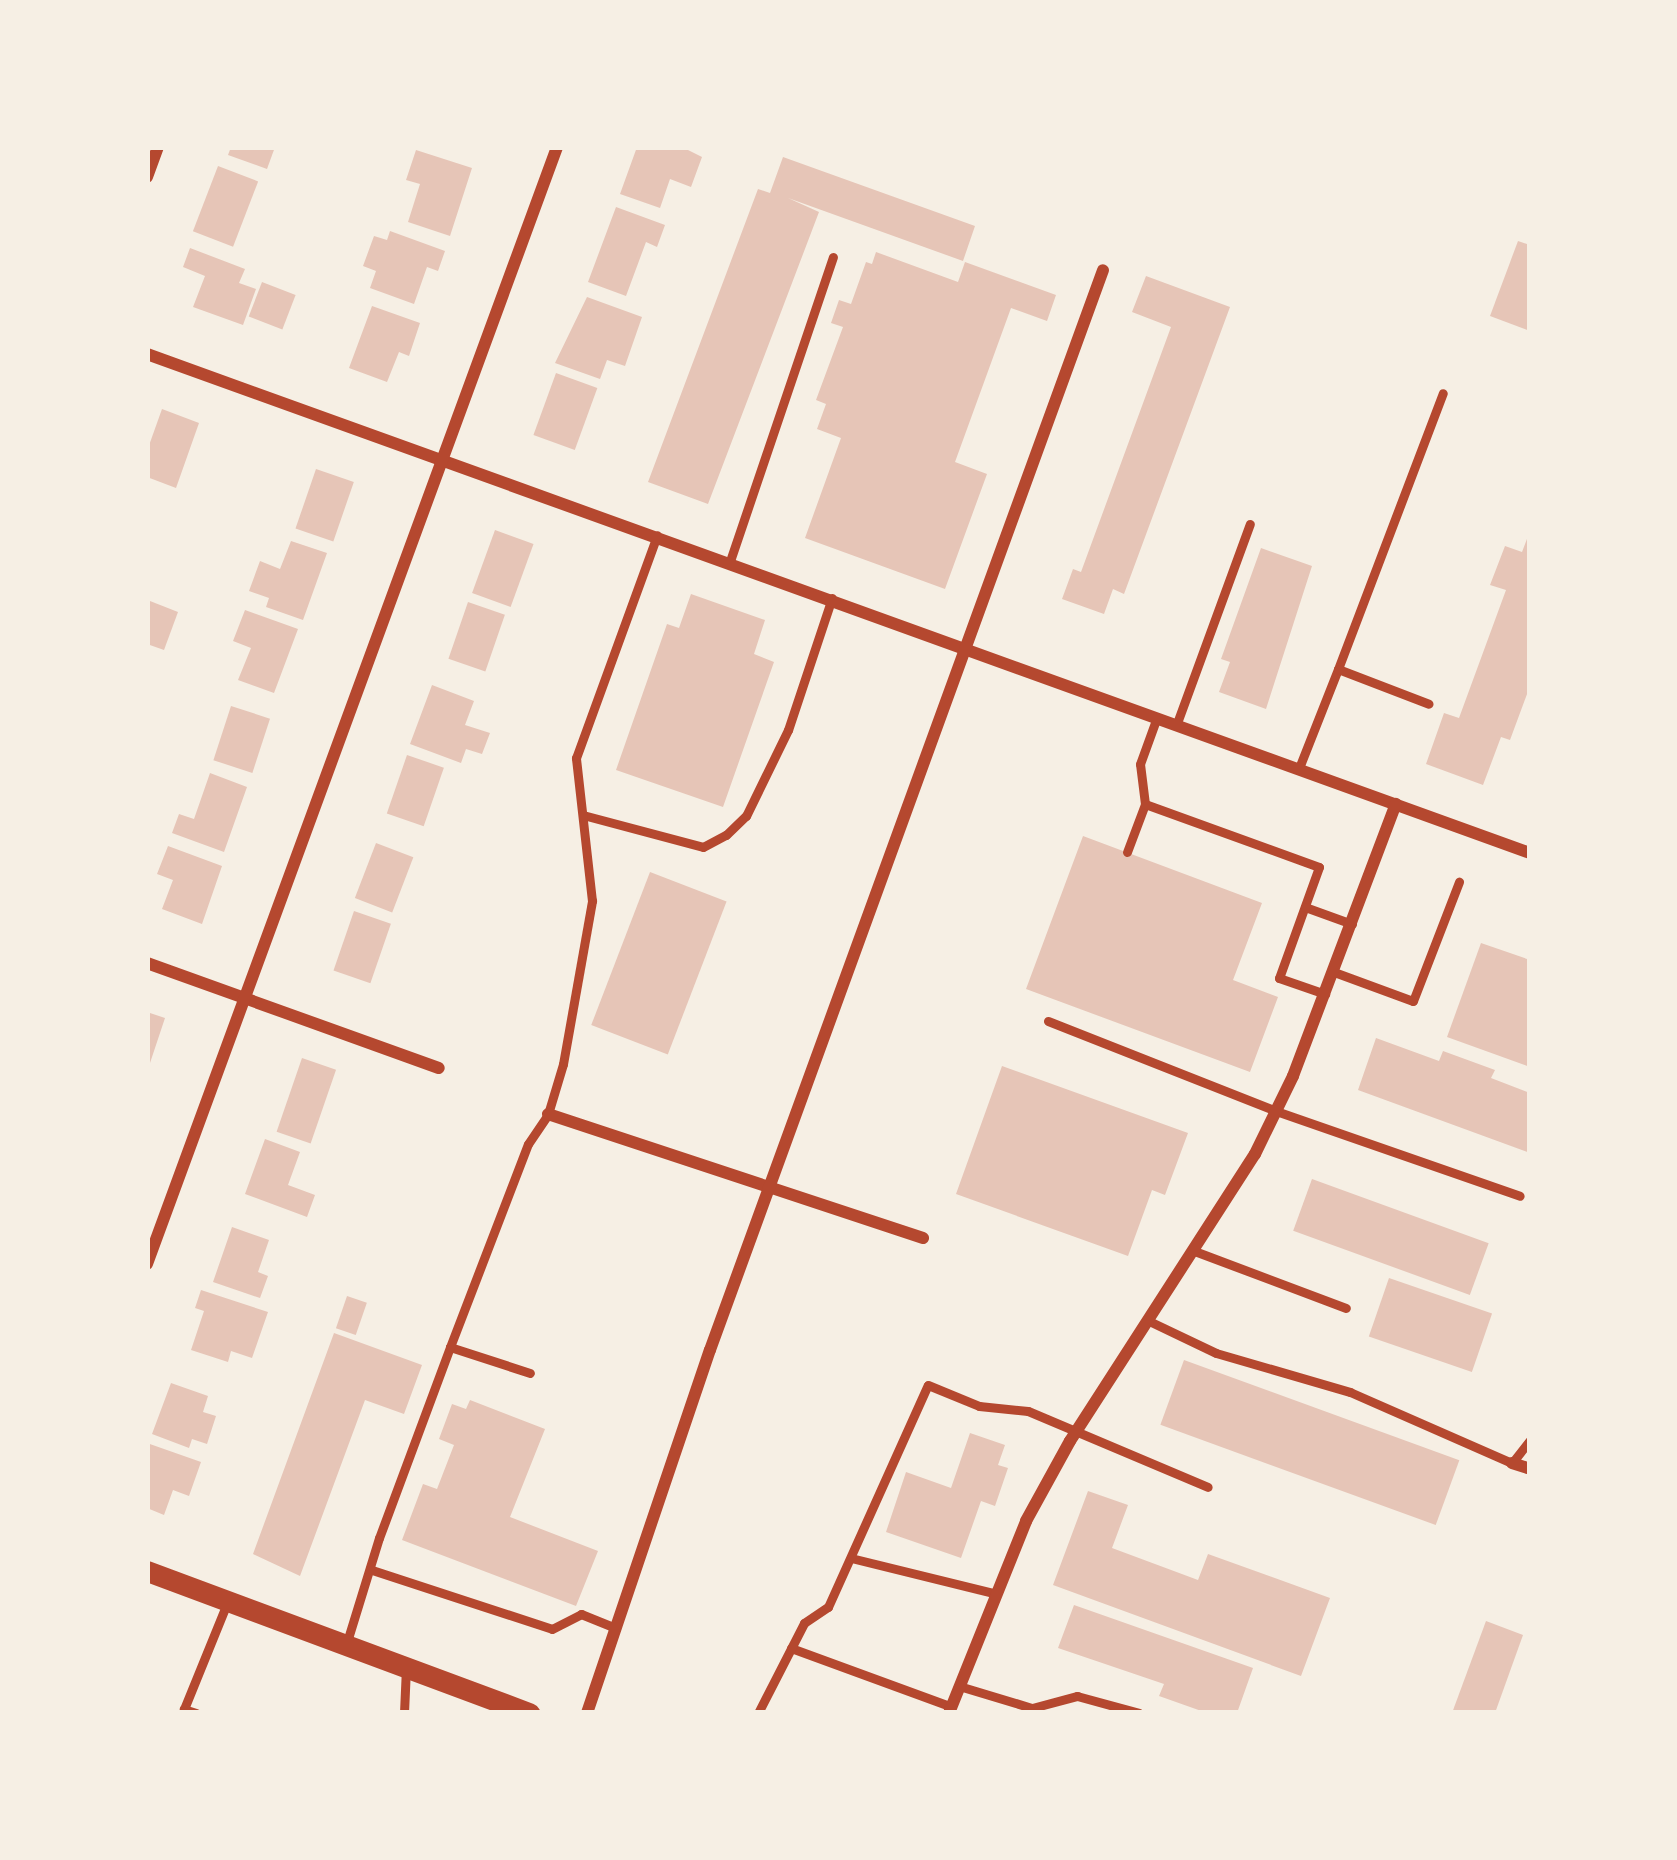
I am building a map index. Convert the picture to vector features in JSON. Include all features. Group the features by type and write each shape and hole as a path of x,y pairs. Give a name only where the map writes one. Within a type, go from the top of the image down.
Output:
{"street":[{"path":"147,177 158,147"},
{"path":"147,1264 557,147"},
{"path":"587,1713 963,645 1103,270"},
{"path":"147,354 1530,853"},
{"path":"950,1710 1026,1521 1077,1430 1197,1252 1276,1111 1396,804"},
{"path":"147,963 439,1067"},
{"path":"548,1114 923,1238"},
{"path":"1512,1462 1530,1468"},
{"path":"147,1571 529,1713"}],"lane":[{"path":"730,561 833,257"},
{"path":"1299,769 1443,393"},
{"path":"1177,723 1250,524"},
{"path":"346,1645 379,1538 450,1347 528,1144 548,1114 563,1064 592,901 576,758 657,535"},
{"path":"583,815 703,847 726,835 746,816 788,730 832,598"},
{"path":"1338,669 1429,704"},
{"path":"1127,852 1145,805 1140,764 1157,716"},
{"path":"1145,805 1319,867 1279,978 1325,994"},
{"path":"1334,972 1413,1001 1459,882"},
{"path":"1305,907 1352,924"},
{"path":"1048,1021 1276,1111 1520,1196"},
{"path":"1197,1252 1346,1308"},
{"path":"1149,1321 1216,1353 1369,1400 1512,1462 1530,1440"},
{"path":"450,1347 530,1373"},
{"path":"758,1713 804,1623 828,1607 928,1384 979,1406 1028,1411 1208,1487"},
{"path":"850,1558 994,1593"},
{"path":"372,1570 553,1628 581,1614 616,1628"},
{"path":"196,1713 184,1709 228,1601"},
{"path":"791,1648 950,1710"},
{"path":"404,1713 406,1667"},
{"path":"959,1686 1032,1708 1077,1696 1139,1713"}],"building":[{"path":"231,147 275,147 267,169 228,155"},
{"path":"637,147 682,147 702,157 691,187 670,179 660,208 620,194"},
{"path":"416,150 472,168 450,236 408,222 420,184 406,180"},
{"path":"783,157 975,226 963,261 788,198 819,212 708,504 648,482 758,189 770,193"},
{"path":"218,166 258,181 233,247 193,231"},
{"path":"616,207 665,225 657,247 646,242 626,296 588,282"},
{"path":"390,231 445,251 438,271 427,267 414,304 370,288 376,271 363,266 374,236 387,240"},
{"path":"1518,241 1530,245 1530,331 1490,316"},
{"path":"190,248 245,269 239,283 256,289 243,325 193,307 205,276 183,267"},
{"path":"876,252 958,282 965,262 1056,295 1047,321 1011,308 955,462 987,474 945,589 805,538 841,438 817,429 826,404 816,400 843,327 831,323 839,300 851,304 866,262 872,264"},
{"path":"1146,276 1230,307 1124,594 1113,589 1104,614 1062,599 1073,569 1081,572 1171,327 1132,312"},
{"path":"262,282 296,295 282,329 249,317"},
{"path":"587,297 642,317 625,366 607,360 600,379 555,363"},
{"path":"372,306 420,323 409,356 399,352 387,382 349,368"},
{"path":"556,373 597,388 575,450 533,435"},
{"path":"162,409 199,423 176,488 147,477 147,451"},
{"path":"316,469 354,482 333,542 295,529"},
{"path":"495,530 534,544 511,607 472,593"},
{"path":"1530,531 1530,686 1510,740 1501,737 1483,785 1426,764 1444,713 1459,718 1506,590 1490,585 1505,546 1522,552"},
{"path":"291,541 327,553 303,620 266,607 269,598 249,591 260,561 280,569"},
{"path":"1261,548 1312,566 1266,709 1219,692 1230,662 1221,659"},
{"path":"691,594 765,620 754,654 774,662 723,807 616,770 667,624 679,628"},
{"path":"150,601 178,612 164,650 147,644"},
{"path":"468,602 505,615 485,671 448,659"},
{"path":"245,610 298,629 274,693 238,680 251,648 233,641"},
{"path":"432,685 474,701 465,725 490,733 482,754 466,749 461,763 410,744"},
{"path":"231,706 270,719 252,773 213,760"},
{"path":"407,755 444,768 424,826 387,814"},
{"path":"210,773 247,787 224,852 172,833 179,814 194,819"},
{"path":"1083,836 1262,903 1233,980 1278,997 1250,1072 1026,989"},
{"path":"376,843 413,857 392,912 355,898"},
{"path":"168,846 222,866 202,924 162,909 173,880 157,874"},
{"path":"650,872 727,901 668,1054 591,1025"},
{"path":"354,911 391,924 370,983 333,971"},
{"path":"1481,943 1530,960 1530,1067 1447,1037"},
{"path":"147,1012 165,1018 148,1069 147,1069"},
{"path":"1376,1038 1439,1061 1443,1051 1495,1070 1491,1078 1530,1093 1530,1153 1358,1090"},
{"path":"302,1058 336,1070 311,1143 277,1132"},
{"path":"1002,1066 1188,1133 1165,1195 1152,1190 1128,1256 956,1194"},
{"path":"265,1139 300,1152 288,1185 315,1195 307,1217 245,1194"},
{"path":"1312,1179 1489,1243 1470,1295 1293,1231"},
{"path":"232,1227 269,1240 258,1272 268,1276 260,1298 213,1282"},
{"path":"1389,1278 1492,1313 1472,1372 1369,1337"},
{"path":"201,1290 268,1312 252,1358 231,1351 228,1362 191,1350 204,1311 195,1308"},
{"path":"347,1296 367,1303 356,1335 336,1328"},
{"path":"334,1333 422,1365 404,1414 365,1400 300,1576 253,1554"},
{"path":"1184,1360 1459,1460 1436,1525 1160,1425"},
{"path":"171,1383 208,1396 203,1412 216,1416 207,1444 192,1439 189,1448 152,1434"},
{"path":"470,1400 545,1429 510,1517 598,1551 576,1606 402,1540 423,1484 437,1489 454,1445 439,1439 452,1404 466,1409"},
{"path":"970,1433 1005,1445 998,1465 1008,1468 995,1506 981,1501 961,1558 886,1532 906,1472 951,1488"},
{"path":"147,1443 201,1462 189,1496 173,1490 164,1515 147,1508"},
{"path":"1088,1491 1128,1505 1112,1548 1198,1580 1208,1554 1330,1598 1301,1676 1053,1585"},
{"path":"1074,1605 1253,1668 1237,1713 1207,1713 1159,1696 1164,1684 1058,1648"},
{"path":"1486,1621 1523,1635 1495,1713 1452,1713"}]}
